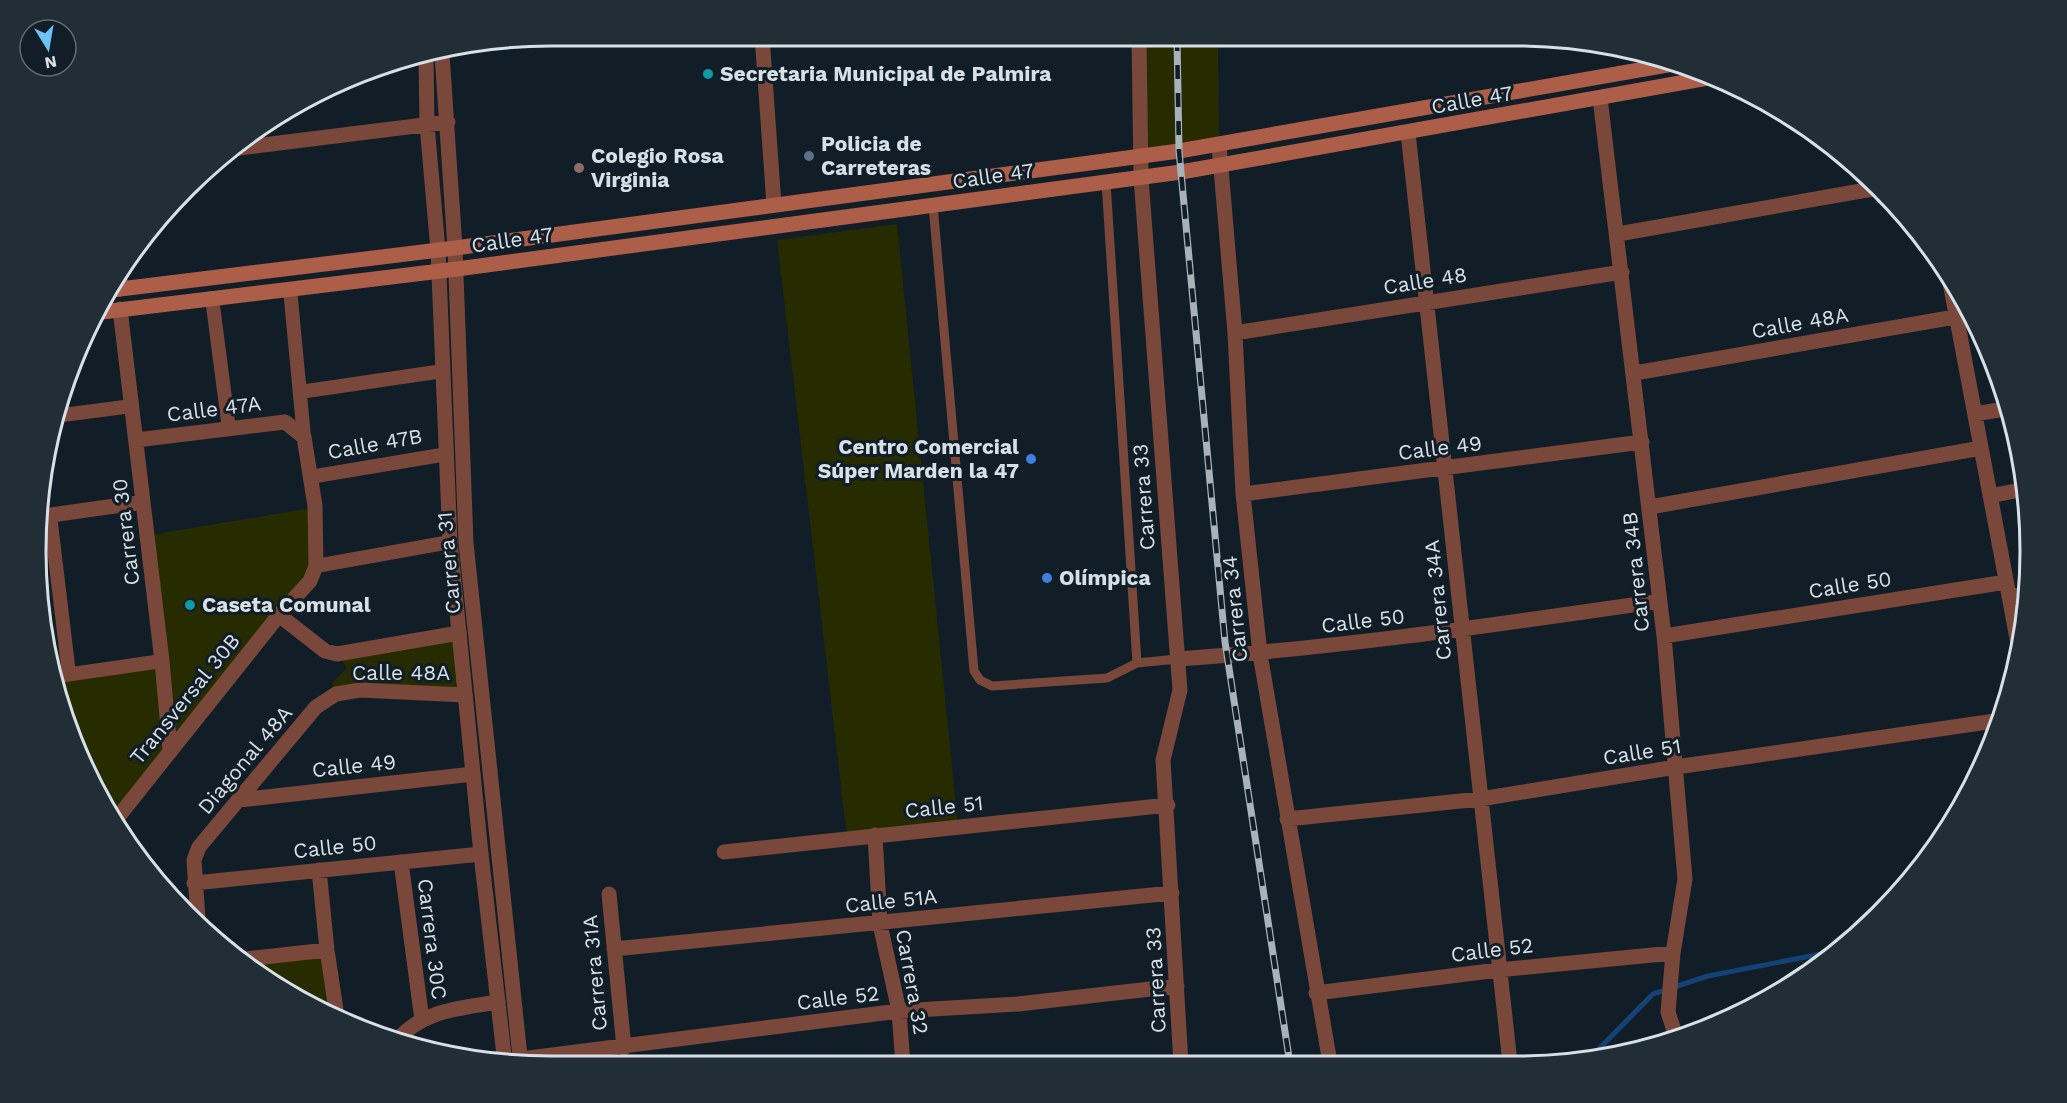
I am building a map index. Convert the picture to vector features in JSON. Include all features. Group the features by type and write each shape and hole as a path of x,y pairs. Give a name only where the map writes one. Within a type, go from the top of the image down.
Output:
{"main road":[{"name":"Calle 47","path":"121,288 455,248 1219,145 1656,67"},
{"name":"Calle 47","path":"108,311 457,269 1221,166 1696,80"}],"street":[{"path":"763,46 774,205"},
{"path":"1139,46 1141,177"},
{"name":"Carrera 31","path":"442,59 457,269 466,543 520,1055"},
{"name":"Carrera 31","path":"426,63 427,125 439,270 450,542 480,854 504,1054"},
{"name":"Carrera 34B","path":"1600,98 1650,507 1664,636 1685,879 1670,979 1668,1012 1674,1031"},
{"path":"250,147 448,122"},
{"name":"Carrera 34A","path":"1408,133 1509,1056"},
{"name":"Carrera 34","path":"1219,145 1235,333 1243,494 1260,654 1316,993 1329,1056"},
{"name":"Carrera 33","path":"1141,177 1180,690 1163,760 1168,805 1181,1056"},
{"path":"1618,234 1868,190"},
{"name":"Calle 48","path":"1235,333 1426,301 1622,272"},
{"path":"290,289 300,392 300,432 315,506 313,574 450,542"},
{"path":"212,298 229,429"},
{"path":"1953,299 2015,626"},
{"name":"Carrera 30","path":"120,309 162,661 170,750"},
{"name":"Calle 48A","path":"1635,373 1962,316"},
{"path":"300,392 443,371"},
{"path":"66,415 132,406"},
{"path":"1975,414 2000,410"},
{"name":"Calle 47A","path":"136,440 285,422 300,432"},
{"path":"446,437 455,434 462,436"},
{"name":"Calle 49","path":"1243,494 1642,442"},
{"path":"1650,507 1981,448"},
{"name":"Calle 47B","path":"310,477 447,453"},
{"path":"1990,496 2016,491"},
{"path":"48,516 143,502"},
{"path":"48,523 64,675 162,661"},
{"name":"Transversal 30B","path":"120,814 313,574"},
{"name":"Calle 50","path":"1664,636 2008,589 2018,592"},
{"name":"Calle 50","path":"1177,659 1260,654 1463,630 1660,601"},
{"path":"279,615 325,651 338,654 459,633"},
{"name":"Calle 48A","path":"336,694 360,690 465,695"},
{"name":"Diagonal 48A","path":"195,883 194,860 199,847 316,707 336,694"},
{"name":"Calle 51","path":"1287,819 1480,799 1676,767 1991,722"},
{"name":"Calle 49","path":"239,800 473,774"},
{"name":"Calle 51","path":"724,852 1168,805"},
{"name":"Carrera 32","path":"875,835 880,924 899,1011 902,1056"},
{"name":"Calle 50","path":"195,883 480,854"},
{"name":"Carrera 30C","path":"401,862 422,1020"},
{"path":"320,870 327,950 336,1008"},
{"path":"195,883 197,912"},
{"name":"Calle 51A","path":"614,949 1172,893"},
{"name":"Carrera 31A","path":"609,894 624,1047"},
{"path":"253,958 327,950"},
{"name":"Calle 52","path":"1316,993 1498,970 1673,953"},
{"name":"Calle 52","path":"562,1056 899,1011 1018,1004 1177,986"},
{"path":"403,1034 422,1020 447,1011 498,1002"}],"lane":[{"path":"1106,182 1137,663"},
{"path":"933,205 974,670 980,680 992,686 1107,678 1137,663 1177,659"}],"green space":[{"path":"1139,46 1218,46 1219,145 1140,156"},
{"path":"897,224 958,826 847,838 777,240"},
{"path":"312,508 311,559 296,594 172,746 150,535"},
{"path":"459,633 465,695 336,694 332,683 347,668 337,654"},
{"path":"160,663 169,750 118,811 85,745 63,678"},
{"path":"327,951 336,1008 299,989 253,958"}],"waterway":[{"path":"1598,1049 1653,994 1708,976 1820,954"}],"railway":[{"path":"1177,46 1179,151 1225,642 1289,1056"}],"place":[{"name":"Secretaria Municipal de Palmira","path":"708,74"},
{"name":"Policia de Carreteras","path":"809,156"},
{"name":"Colegio Rosa Virginia","path":"579,168"},
{"name":"Centro Comercial Súper Marden la 47","path":"1031,459"},
{"name":"Olímpica","path":"1047,578"},
{"name":"Caseta Comunal","path":"190,605"}]}
